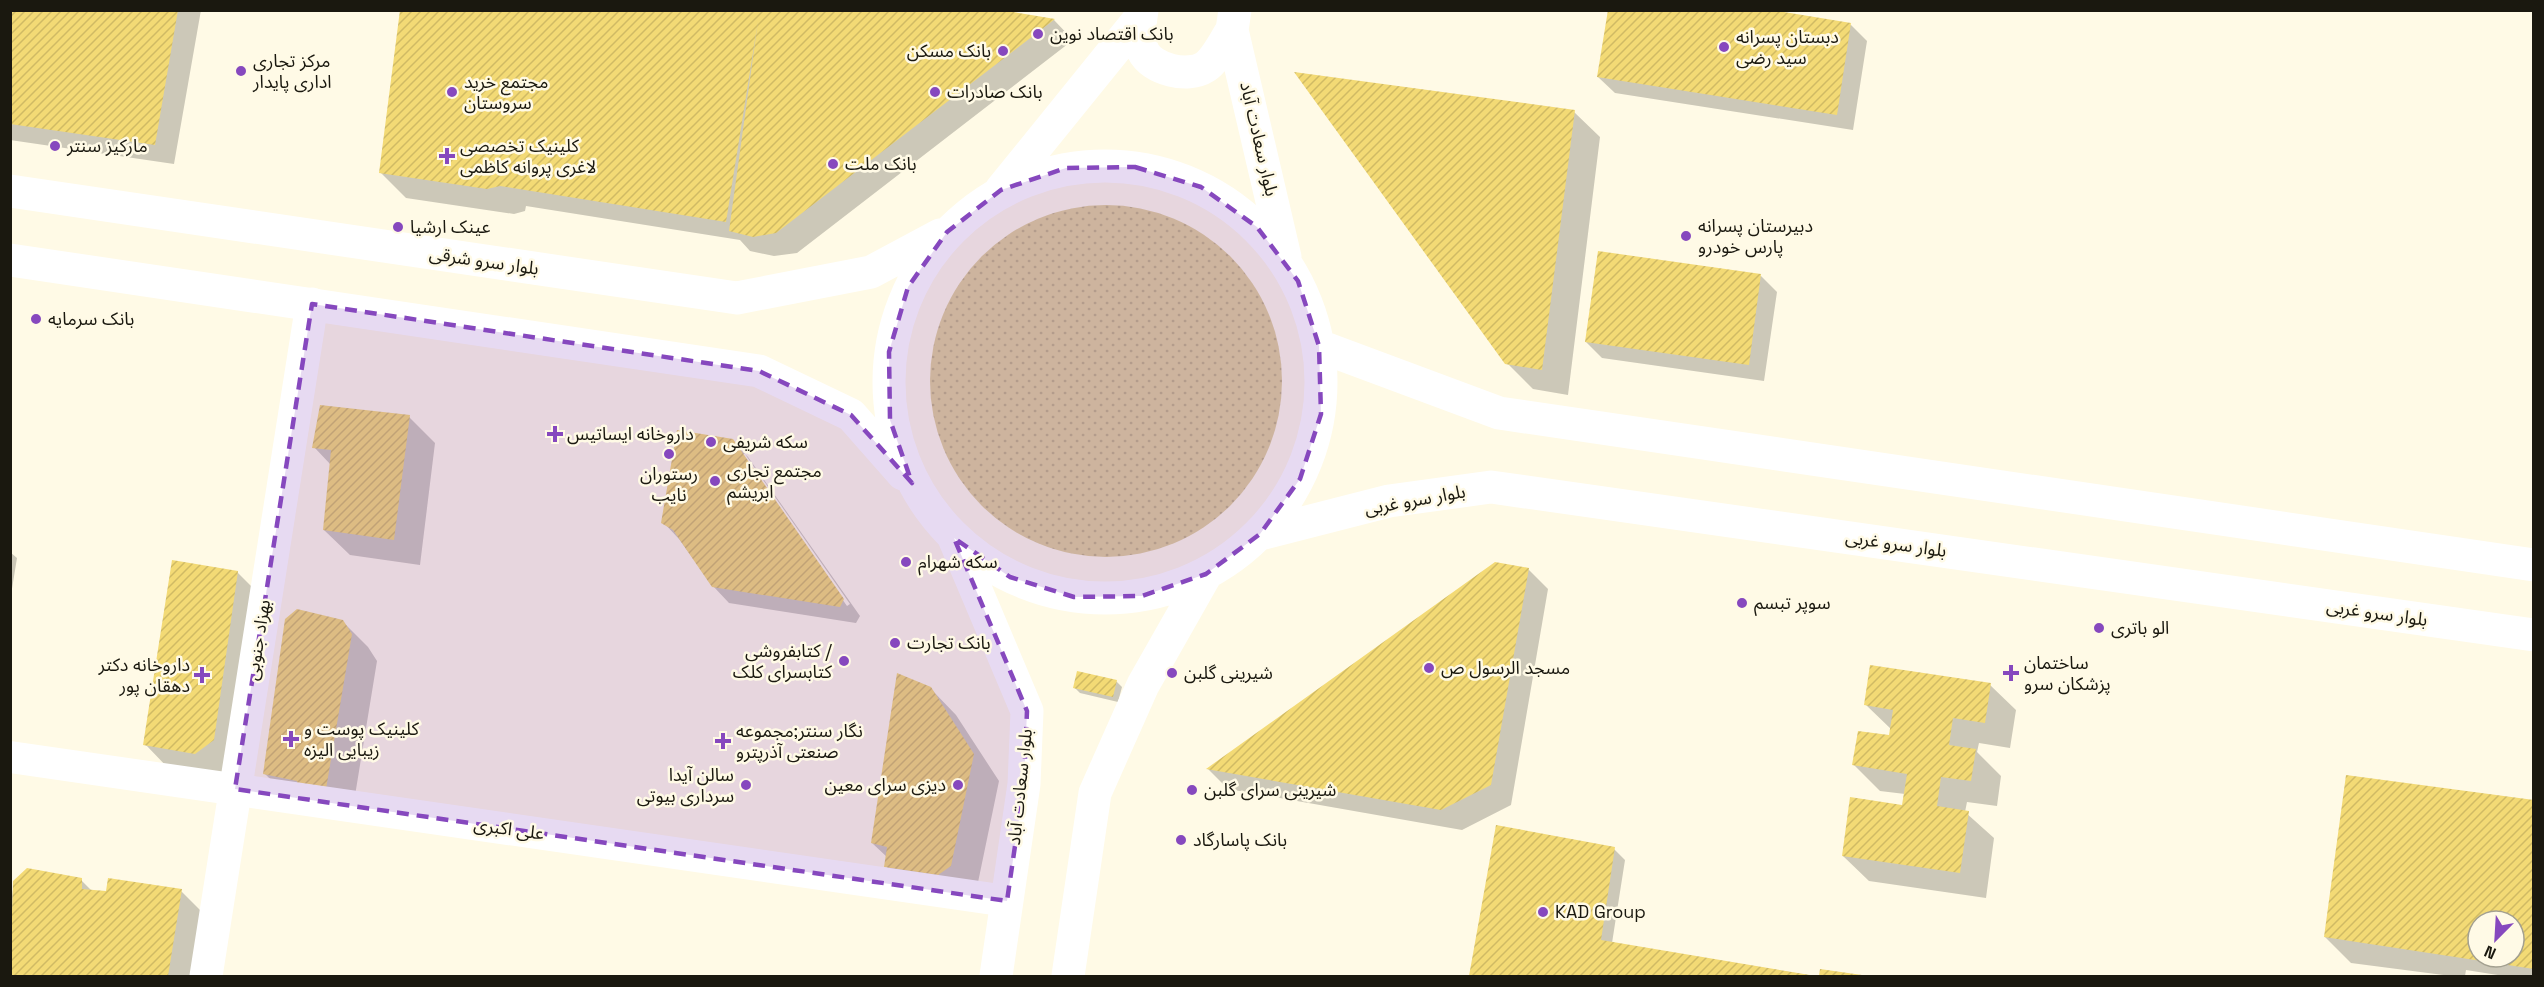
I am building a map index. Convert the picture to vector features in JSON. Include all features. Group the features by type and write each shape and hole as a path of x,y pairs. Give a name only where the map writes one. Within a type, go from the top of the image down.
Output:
{"main road":[{"path":"1141,14 1138,35 1144,54 1166,69 1187,72 1206,67 1234,20"},
{"path":"913,485 891,420 889,352 908,287 947,232 1001,190 1141,14"},
{"name":"بلوار سعادت آباد","path":"1234,20 1287,268"},
{"path":"10,260 759,371 851,415 913,485 954,538 1010,577 1074,597 1142,596 1206,574 1260,534 1300,479 1321,414 1319,346 1298,281 1257,227 1201,187 1135,167 1066,168 1001,190"},
{"name":"بلوار سرو شرقی","path":"10,191 737,298 872,272 947,232"},
{"name":"بهزاد جنوبی","path":"206,976 312,304"},
{"path":"1319,346 1499,413 2534,565"},
{"name":"بلوار سرو غربی","path":"1260,534 1389,501 1491,487 2534,635"},
{"name":"بلوار سعادت آباد","path":"954,538 1027,711 1024,784 996,976"},
{"path":"1068,976 1095,793 1143,685 1206,574"}],"street":[{"name":"علی اکبری","path":"10,757 1007,901"}],"highlighted area":[{"path":"1135,167 1201,187 1257,227 1298,281 1319,346 1321,414 1300,479 1260,534 1206,574 1142,596 1074,597 1010,577 954,538 1027,711 1024,784 1007,901 235,789 312,304 759,371 851,415 912,483 890,420 889,352 908,287 947,232 1001,190 1066,168"}],"shaded area":[{"path":"1106,205 1157,213 1189,226 1218,245 1242,269 1261,298 1274,330 1282,381 1274,432 1261,464 1242,493 1218,517 1189,536 1157,549 1106,557 1055,549 1023,536 994,517 970,493 951,464 938,432 930,381 938,330 951,298 970,269 994,245 1023,226 1055,213"}],"building":[{"path":"10,10 178,10 155,145 10,124"},
{"path":"400,10 1001,10 1055,19 776,233 753,237 729,231 758,21 726,222 500,186 487,189 379,173"},
{"name":"دبستان پسرانه سید رضی","path":"1608,10 1772,10 1851,23 1837,115 1597,77"},
{"path":"1294,72 1575,110 1542,370 1505,364"},
{"path":"1598,251 1761,274 1749,365 1585,342"},
{"path":"320,405 410,415 394,540 323,530 331,450 312,448"},
{"name":"مجتمع تجاری ابریشم","path":"677,430 733,439 844,599 840,607 712,587 673,530 661,523"},
{"path":"172,560 238,571 214,740 195,754 143,745"},
{"name":"مسجد الرسول ص","path":"1495,562 1529,568 1491,785 1441,810 1206,769"},
{"path":"297,609 343,620 352,634 326,789 297,785 297,781 263,774 285,619"},
{"path":"1870,665 1991,683 1985,723 1953,718 1949,745 1976,749 1971,781 1941,777 1937,806 1969,811 1960,873 1842,856 1850,797 1902,805 1907,774 1852,765 1858,731 1889,735 1893,710 1864,705"},
{"path":"1077,671 1117,680 1113,697 1073,688"},
{"path":"897,673 931,687 974,754 951,866 938,875 884,867 887,847 871,843"},
{"path":"2346,775 2534,800 2534,969 2526,968 2526,909 2466,909 2466,959 2324,937"},
{"name":"KAD Group","path":"1496,825 1615,847 1601,940 1816,976 1469,976"},
{"path":"27,868 82,878 82,889 106,891 108,878 182,889 168,976 10,976 13,881"},
{"path":"1820,969 1862,975 1862,976 1819,976"}],"place":[{"name":"بانک اقتصاد نوین","path":"1038,34"},
{"name":"دبستان پسرانه سید رضی","path":"1724,47"},
{"name":"بانک مسکن","path":"1003,51"},
{"name":"مرکز تجاری اداری پایدار","path":"241,71"},
{"name":"مجتمع خرید سروستان","path":"452,92"},
{"name":"بانک صادرات","path":"935,92"},
{"name":"مارکیز سنتر","path":"55,146"},
{"name":"کلینیک تخصصی لاغری پروانه کاظمی","path":"447,156"},
{"name":"بانک ملت","path":"833,164"},
{"name":"عینک ارشیا","path":"398,227"},
{"name":"دبیرستان پسرانه پارس خودرو","path":"1686,236"},
{"name":"بانک سرمایه","path":"36,319"},
{"name":"داروخانه ایساتیس","path":"555,434"},
{"name":"سکه شریفی","path":"711,442"},
{"name":"رستوران نایب","path":"669,454"},
{"name":"مجتمع تجاری ابریشم","path":"715,481"},
{"name":"سکه شهرام","path":"906,562"},
{"name":"سوپر تبسم","path":"1742,603"},
{"name":"الو باتری","path":"2099,628"},
{"name":"بانک تجارت","path":"895,643"},
{"name":"کتابفروشی / کتابسرای کلک","path":"844,661"},
{"name":"مسجد الرسول ص","path":"1429,668"},
{"name":"شیرینی گلبن","path":"1172,673"},
{"name":"ساختمان پزشکان سرو","path":"2011,673"},
{"name":"داروخانه دکتر دهقان پور","path":"202,675"},
{"name":"کلینیک پوست و زیبایی الیزه","path":"291,739"},
{"name":"نگار سنتر;مجموعه صنعتی آذرپترو","path":"723,741"},
{"name":"سالن آیدا سرداری بیوتی","path":"746,785"},
{"name":"دیزی سرای معین","path":"958,785"},
{"name":"شیرینی سرای گلبن","path":"1192,790"},
{"name":"بانک پاسارگاد","path":"1181,840"},
{"name":"KAD Group","path":"1543,912"}]}
